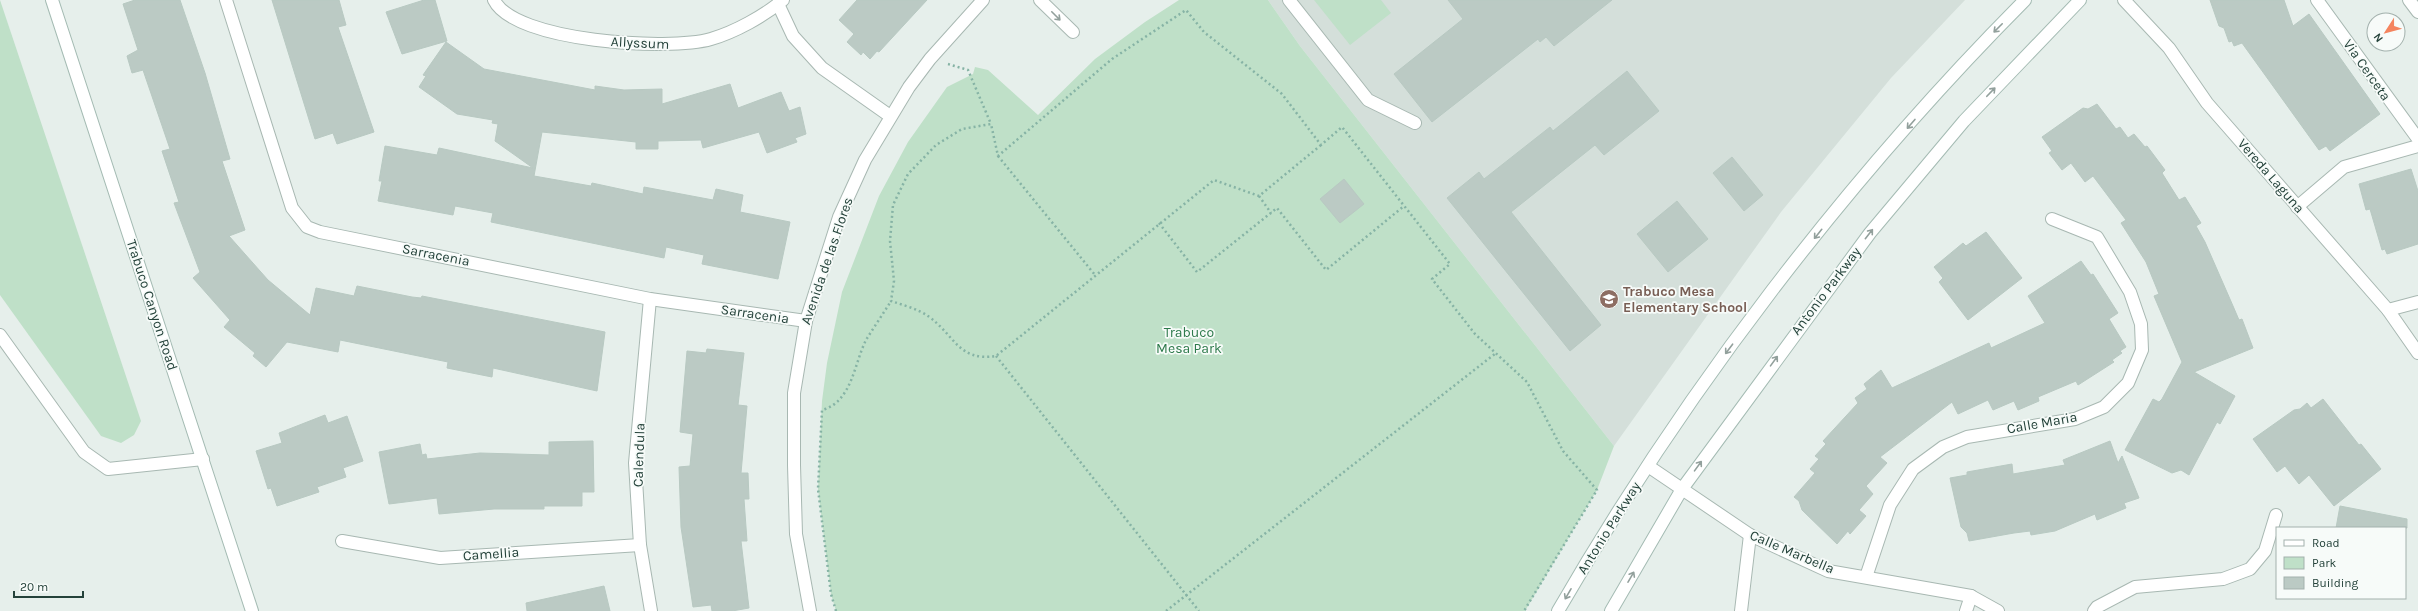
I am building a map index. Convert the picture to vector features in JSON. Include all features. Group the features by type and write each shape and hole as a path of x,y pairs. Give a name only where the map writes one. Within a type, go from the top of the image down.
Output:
{"street":[{"name":"Trabuco Canyon Road","path":"52,0 252,611"},
{"name":"Sarracenia","path":"226,0 292,208 308,227 320,232 650,299 806,321"},
{"name":"Avenida de las Flores","path":"810,611 796,534 794,465 794,393 806,321 839,217 865,160 890,116 930,60 983,0"},
{"path":"1040,0 1073,32"},
{"path":"1289,0 1368,100 1415,123"},
{"name":"Antonio Parkway","path":"1558,611 1648,466 1704,382 1769,296 1863,179 1970,56 2026,0"},
{"name":"Antonio Parkway","path":"1611,611 1682,489 1870,233 1964,121 2080,0"},
{"name":"Vereda Laguna","path":"2124,0 2169,48 2207,103 2388,310 2418,353"},
{"name":"Via Cerceta","path":"2318,0 2418,139"},
{"path":"2409,0 2418,12"},
{"name":"Allyssum","path":"494,2 512,18 574,37 630,44 672,45 711,39 750,21 780,2"},
{"path":"780,2 793,36 822,68 890,116"},
{"path":"2297,207 2344,167 2418,146"},
{"name":"Calle Maria","path":"1866,577 1890,505 1913,469 1943,448 1967,437 2076,419 2104,407 2128,383 2142,350 2141,324 2130,292 2097,237 2052,219"},
{"name":"Calendula","path":"650,299 636,463 640,544 651,611"},
{"path":"2388,310 2418,302"},
{"path":"0,335 84,452 108,469 203,459"},
{"name":"Calle Marbella","path":"1648,466 1750,536 1828,571 1971,596 1998,611"},
{"path":"2094,611 2097,607 2135,587 2223,579 2250,569 2265,551 2276,515"},
{"path":"1741,611 1750,536"},
{"name":"Camellia","path":"342,541 440,558 640,544"},
{"path":"1966,611 1971,596"}],"path":[{"path":"998,156 1112,59 1186,10 1204,32 1282,94 1321,145"},
{"path":"930,60 968,70 991,124 998,156 1095,275"},
{"path":"836,611 831,594 818,489 822,410 836,403 845,393 866,341 891,301 894,281 890,241 893,205 908,174 936,145 962,129 991,124"},
{"path":"1258,196 1342,126 1450,264 1432,279 1475,334 1527,382 1563,451 1597,490 1524,611"},
{"path":"891,301 928,316 959,347 972,356 984,358 996,356 1214,180 1258,196 1272,213"},
{"path":"1160,223 1197,272 1277,208 1326,270 1404,206"},
{"path":"1166,611 1496,353"},
{"path":"996,356 1199,611"}],"shaded area":[{"name":"Trabuco Mesa Elementary School","path":"1268,0 1965,0 1891,78 1781,212 1614,446 1300,46"}],"green space":[{"path":"0,0 141,421 134,435 121,443 101,436 0,295"},
{"name":"Trabuco Mesa Park","path":"1179,0 1268,0 1300,46 1614,446 1597,490 1525,611 836,611 831,594 818,489 822,401 827,363 842,292 879,196 908,142 947,87 973,74 975,67 988,70 1038,115 1095,59 1145,22"},
{"path":"1314,0 1381,0 1391,13 1350,45"}],"building":[{"path":"135,0 180,0 205,73 230,159 222,161 245,230 229,236 268,280 310,315 316,288 354,296 357,286 412,297 421,298 422,296 605,332 597,391 493,368 492,377 447,368 448,362 340,340 338,352 287,342 266,367 253,356 255,353 224,327 230,320 193,278 200,272 174,203 179,202 162,151 170,149 143,70 132,73 127,56 138,50 123,4"},
{"path":"272,0 339,0 346,25 338,27 374,132 337,144 333,133 315,139"},
{"path":"424,0 435,0 447,41 402,54 386,12"},
{"path":"857,0 927,0 879,52 877,51 870,59 863,52 861,55 847,42 854,34 839,20"},
{"path":"1448,0 1612,0 1554,46 1546,37 1540,42 1538,39 1432,122 1394,74 1463,19"},
{"path":"2210,0 2284,0 2293,26 2309,14 2380,114 2330,151 2326,146 2319,150 2242,43 2234,46 2232,41 2229,42 2224,28 2219,26"},
{"path":"446,42 484,69 595,90 595,86 624,90 662,89 662,104 730,84 738,108 781,92 789,111 800,107 806,134 795,138 797,142 767,153 759,132 703,148 701,140 658,141 658,149 636,149 636,142 542,132 534,176 591,186 592,183 643,194 644,187 713,200 716,189 743,195 740,212 790,222 778,279 702,264 704,255 666,247 664,258 491,222 493,213 455,206 453,215 378,201 382,181 379,181 385,146 437,155 439,148 533,168 495,141 498,124 492,123 493,120 457,114 419,87 426,76 423,75"},
{"path":"1627,71 1659,111 1604,155 1595,145 1511,212 1601,325 1570,351 1447,198 1479,172 1484,179 1550,127 1553,131"},
{"path":"2097,104 2116,129 2120,127 2128,138 2134,134 2145,147 2147,146 2165,170 2162,173 2179,200 2185,197 2201,223 2196,226 2205,242 2239,320 2242,319 2253,348 2194,372 2235,396 2220,424 2217,422 2189,475 2181,470 2172,473 2125,450 2153,399 2159,402 2162,399 2182,362 2154,296 2159,294 2146,262 2121,223 2126,220 2093,176 2085,182 2071,163 2062,170 2049,153 2052,151 2042,137 2083,108 2088,109"},
{"path":"1732,157 1763,195 1744,211 1713,173"},
{"path":"2411,169 2418,191 2418,244 2387,254 2385,249 2382,250 2370,209 2366,210 2359,184"},
{"path":"1344,179 1364,204 1340,223 1320,199"},
{"path":"1677,201 1708,239 1668,272 1637,234"},
{"path":"1986,232 2022,278 1968,320 1939,282 1943,278 1934,267 1963,243 1966,246"},
{"path":"2081,261 2091,275 2093,274 2118,313 2109,319 2126,347 2120,351 2122,353 2112,360 2114,362 2078,385 2076,381 2038,397 2039,401 2018,410 2014,401 1993,410 1988,400 1958,414 1952,402 1880,457 1887,463 1866,486 1873,494 1859,510 1866,516 1850,534 1848,531 1837,544 1802,510 1799,501 1794,497 1815,473 1810,469 1819,459 1815,456 1826,444 1823,441 1858,403 1855,398 1867,389 1864,384 1881,370 1892,388 1989,343 1991,348 2045,323 2028,296"},
{"path":"707,349 744,353 738,405 747,406 741,473 748,473 749,499 744,499 747,541 741,541 749,608 732,611 712,611 711,605 693,607 681,527 679,467 690,466 693,434 680,432 687,351 706,353"},
{"path":"2323,399 2359,445 2361,444 2381,469 2334,506 2309,475 2299,484 2285,466 2277,472 2253,439 2294,410 2300,409 2307,403 2311,408"},
{"path":"325,415 328,423 347,416 363,461 343,468 346,477 317,487 319,492 277,506 271,488 268,489 256,451 282,443 279,433"},
{"path":"593,441 594,492 582,492 582,506 544,506 544,509 494,509 439,514 437,498 389,504 379,452 420,444 422,455 426,454 427,459 480,453 549,455 549,442"},
{"path":"2110,441 2118,463 2122,456 2139,498 2124,503 2126,508 2097,520 2095,514 2055,531 2031,535 2030,531 1969,541 1967,533 1961,527 1950,478 1967,475 1967,472 2012,464 2013,474 2065,465 2063,460"},
{"path":"2340,506 2407,519 2407,528 2336,527"},
{"path":"604,586 610,611 527,611 526,603"}],"place":[{"name":"Trabuco Mesa Elementary School","path":"1609,299"}]}
